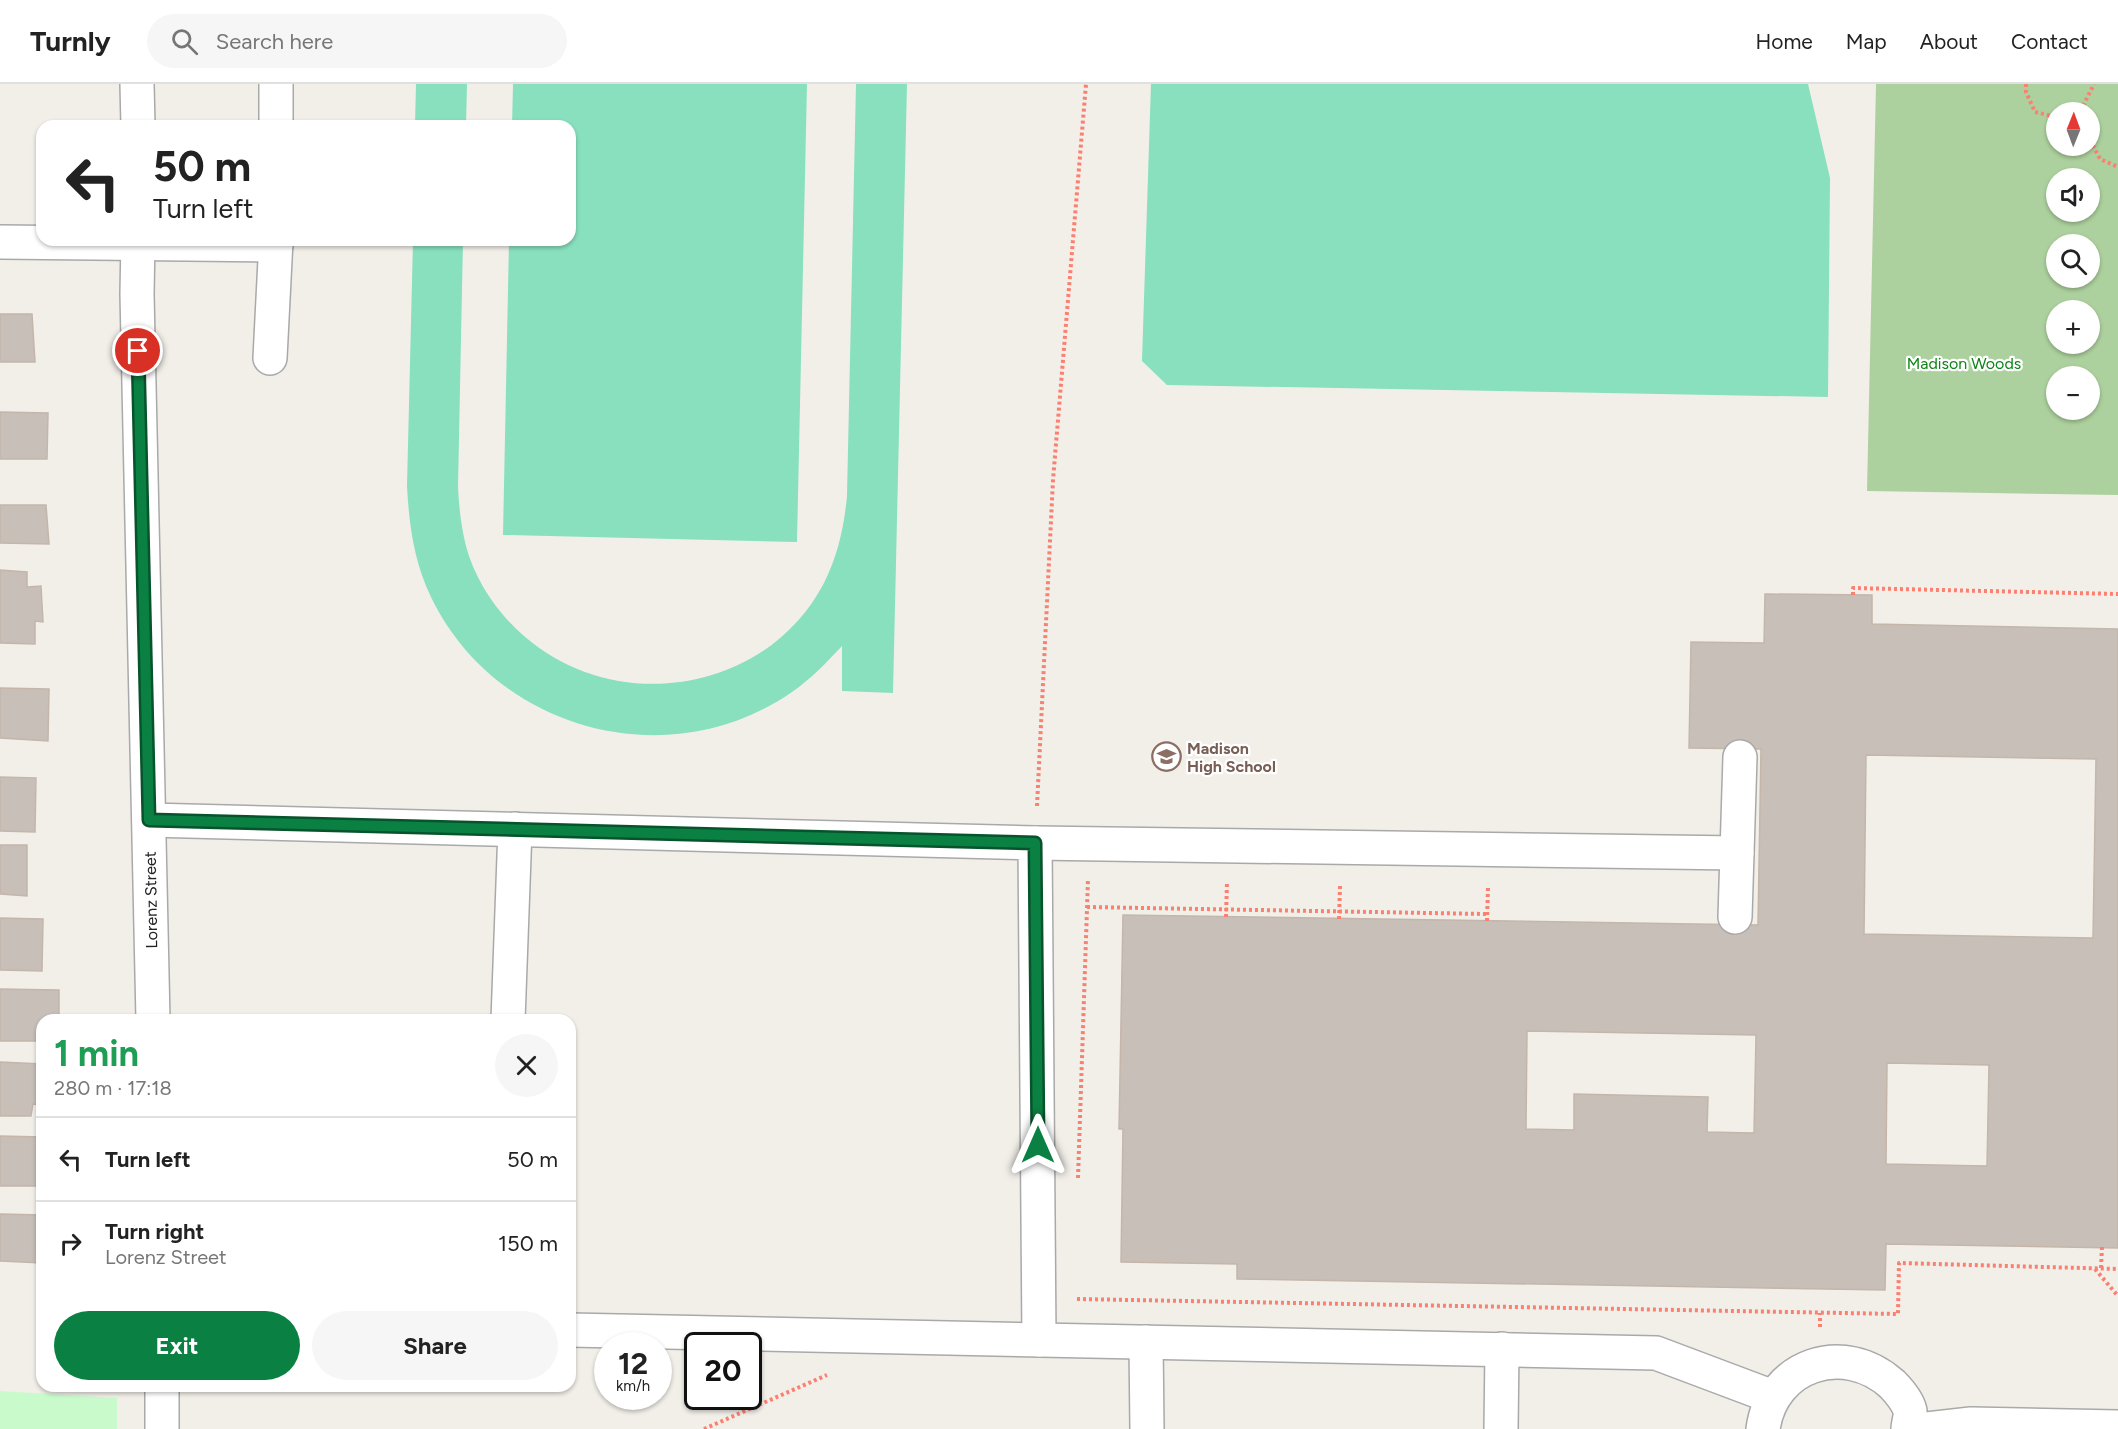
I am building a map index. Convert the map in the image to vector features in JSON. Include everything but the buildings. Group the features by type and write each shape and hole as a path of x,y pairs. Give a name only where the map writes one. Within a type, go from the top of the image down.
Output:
{"street":[{"path":"137,84 138,120"},
{"path":"276,84 276,120"},
{"path":"0,242 36,242"},
{"name":"Lorenz Street","path":"138,246 137,294 153,1014"},
{"path":"270,358 276,246"},
{"path":"1735,917 1740,757"},
{"path":"149,820 1035,843 1737,853"},
{"path":"508,1014 515,829"},
{"path":"1035,843 1039,1340"},
{"path":"576,1330 1656,1353 1773,1397"},
{"path":"1146,1342 1147,1429"},
{"path":"1501,1429 1502,1349"},
{"path":"1763,1429 1765,1416 1773,1397 1789,1378 1810,1366 1833,1361 1858,1364 1880,1373 1898,1390 1910,1411 1908,1429"},
{"path":"162,1392 162,1429"},
{"path":"1927,1429 1971,1424 2118,1427"}],"path":[{"path":"1035,843 1053,480 1086,84"},
{"path":"2026,84 2026,92 2035,112 2046,115"},
{"path":"2085,102 2094,84"},
{"path":"2098,156 2100,159 2118,167"},
{"path":"1853,595 1853,588 2118,594"},
{"path":"1078,1180 1088,873"},
{"path":"1226,916 1227,877"},
{"path":"1340,880 1340,919"},
{"path":"1487,921 1488,884"},
{"path":"1087,908 1486,914"},
{"path":"2101,1268 2102,1247"},
{"path":"1074,1299 1898,1314 1899,1263 2118,1269"},
{"path":"2095,1268 2118,1296"},
{"path":"704,1429 831,1373"}],"green space":[{"path":"416,84 467,84 466,120 415,120"},
{"path":"513,84 807,84 797,542 503,535 509,246 576,246 576,120 512,120"},
{"path":"856,84 907,84 893,693 842,691 842,646 792,692 744,718 693,732 641,735 590,727 542,709 498,681 460,643 431,597 416,557 407,486 413,246 463,246 458,487 463,531 470,559 488,595 505,617 524,636 561,661 601,677 644,684 686,681 728,670 765,649 798,620 824,583 837,551 847,496"},
{"path":"1151,84 1808,84 1830,178 1828,397 1167,385 1142,361"},
{"name":"Madison Woods","path":"1876,84 2118,84 2118,495 1867,491"},
{"path":"0,1391 117,1398 117,1429 0,1429"}],"place":[{"name":"Madison High School","path":"1166,757"}],"route":[{"path":"138,351 149,820 1035,843 1038,1145"}]}
